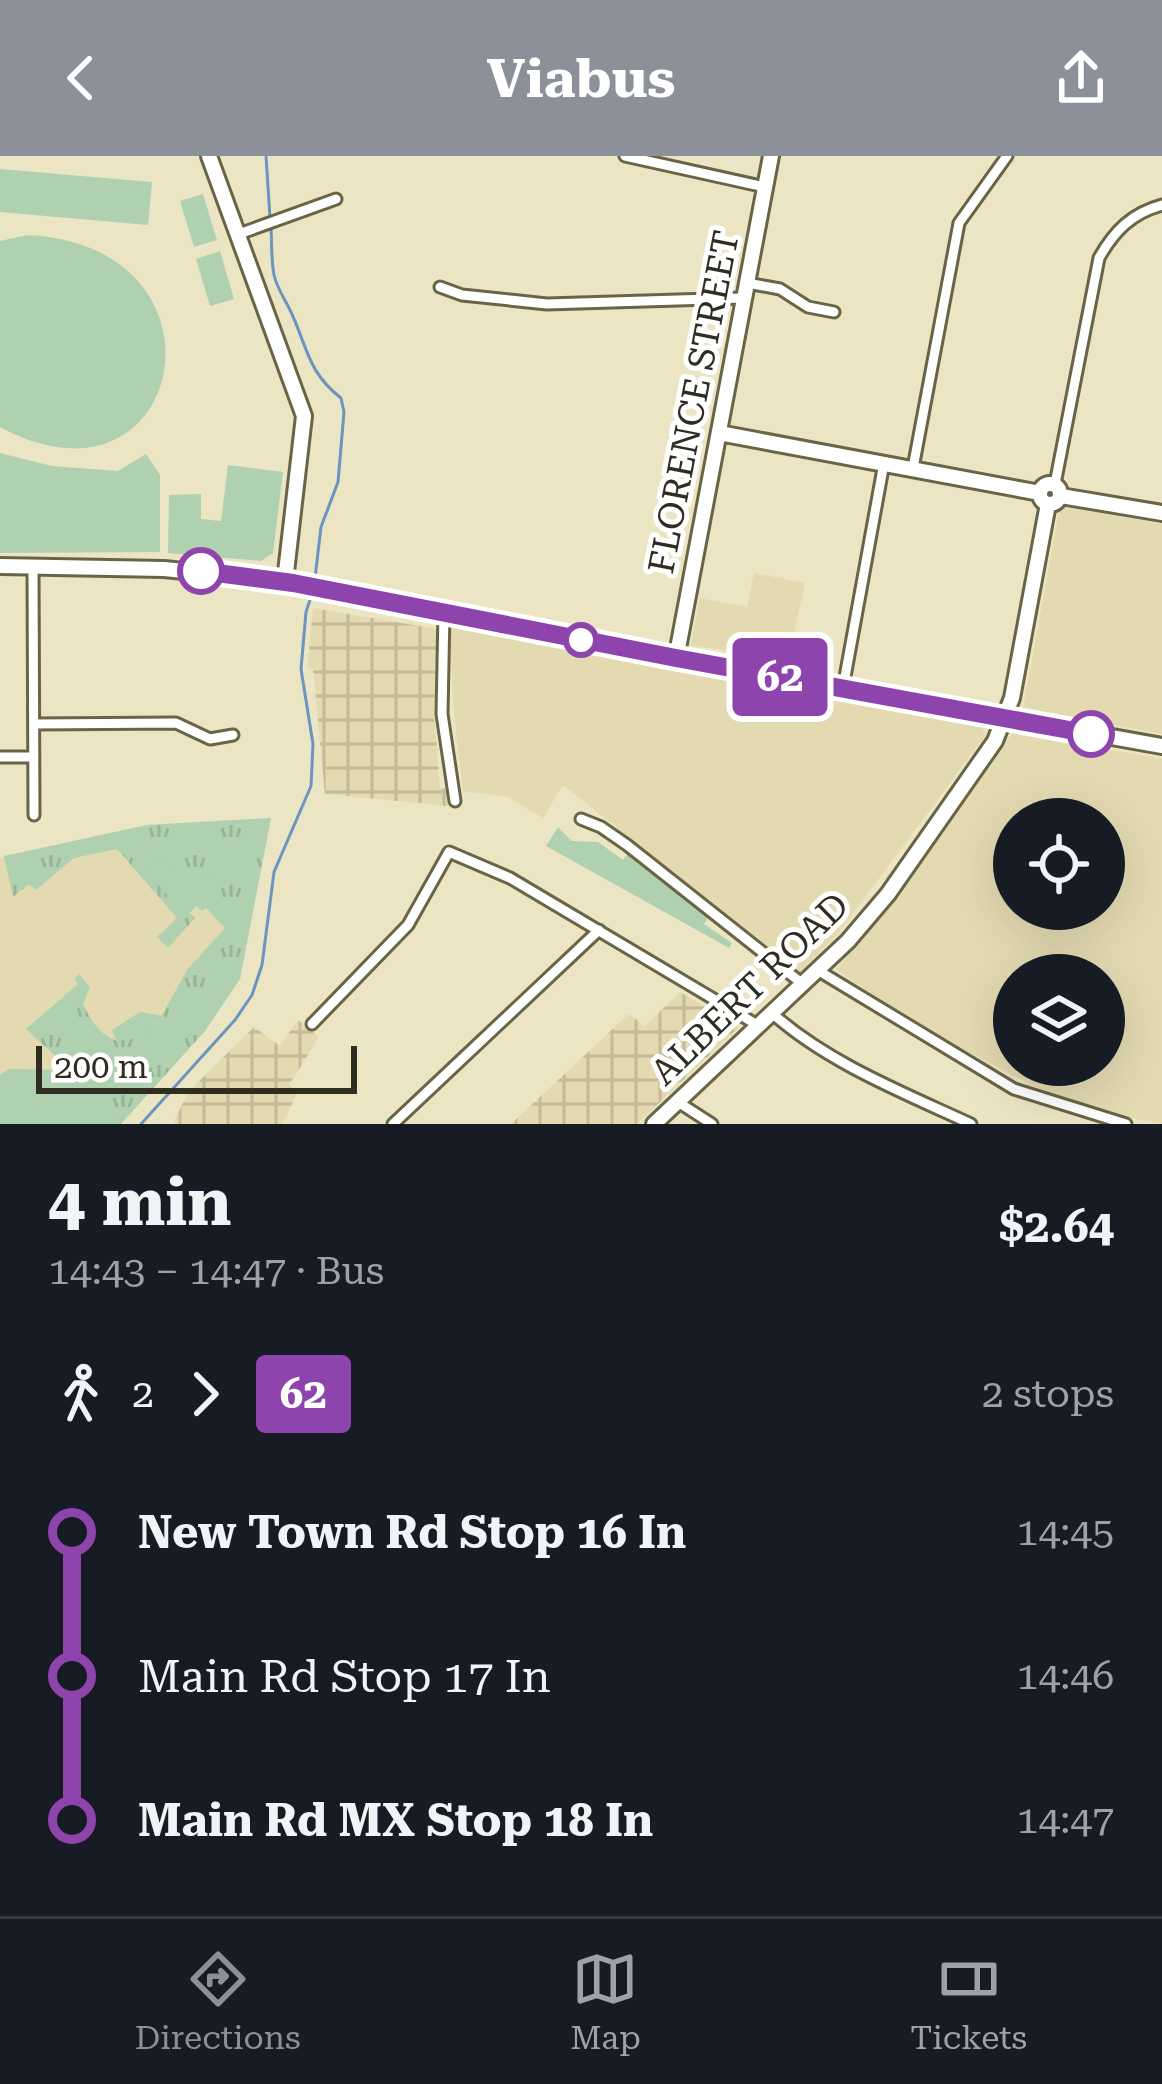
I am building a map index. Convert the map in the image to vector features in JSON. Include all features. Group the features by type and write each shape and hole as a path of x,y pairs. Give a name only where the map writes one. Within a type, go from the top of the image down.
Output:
{"street":[{"path":"209,156 304,416 293,583"},
{"path":"625,156 765,187"},
{"name":"FLORENCE STREET","path":"676,658 771,156"},
{"path":"913,468 959,224 1007,156"},
{"path":"239,234 336,199"},
{"name":"ALBERT ROAD","path":"654,1124 804,986 888,894 956,800 1007,718 1099,258 1119,228 1162,205"},
{"path":"440,287 462,295 547,304 780,289 808,307 834,312"},
{"path":"719,433 1162,513"},
{"path":"843,688 884,463"},
{"path":"0,566 164,568 293,583 1162,746"},
{"path":"33,566 34,814"},
{"path":"444,612 442,714 455,801"},
{"path":"34,724 176,722 210,739 233,735"},
{"path":"0,757 34,757"},
{"path":"581,819 627,845 804,986"},
{"path":"312,1024 408,925 449,852 510,878 759,1026"},
{"path":"393,1124 599,930"},
{"path":"819,971 1014,1089 1126,1124"},
{"path":"772,1014 881,1081 971,1124"},
{"path":"677,1102 712,1124"}],"shaded area":[{"path":"1060,506 1162,524 1162,734 1023,708"},
{"path":"754,573 805,583 788,661 691,645 700,598 747,607"},
{"path":"313,608 438,629 434,711 440,788 448,789 448,806 325,794 313,669 307,668"},
{"path":"449,627 981,724 985,736 837,935 800,972 563,785 543,818 508,797 463,791"},
{"path":"1013,732 1162,759 1162,1124 1115,1115 1033,1086 1125,1086 1125,954 993,954 993,1065 917,1025 836,969 906,884"},
{"path":"271,818 240,979 205,1031 121,1124 0,1124 0,858 147,825"},
{"path":"680,992 739,1027 637,1124 511,1124 629,1014 645,1026"},
{"path":"298,1020 319,1037 289,1085 298,1092 282,1124 173,1124 188,1092 254,1027 280,1046"}],"green space":[{"path":"0,169 152,182 148,225 0,212"},
{"path":"203,194 217,240 194,247 180,201"},
{"path":"27,235 95,250 140,283 162,327 164,372 147,413 113,441 63,448 0,427 0,241"},
{"path":"220,251 234,299 210,306 196,259"},
{"path":"0,453 52,466 118,471 146,454 160,475 160,552 0,553"},
{"path":"228,465 283,472 273,553 261,561 168,553 169,495 201,494 201,519 221,521"},
{"path":"271,818 240,979 205,1031 121,1124 0,1124 0,1075 9,1069 64,1070 65,1065 26,1029 78,984 74,979 79,974 90,987 83,1004 89,1016 117,1041 157,1024 187,970 225,928 206,908 202,911 196,906 190,913 195,918 168,948 157,937 177,918 117,849 74,858 36,890 29,884 13,897 4,856 147,825"},
{"path":"558,827 572,841 598,842 623,860 628,853 709,917 704,924 732,943 729,948 546,846"},
{"path":"157,860 219,879 186,917 147,872"},
{"path":"140,1012 163,1016 143,1038 116,1041 112,1030"},
{"path":"9,1069 112,1072 114,1124 12,1124 0,1110 0,1075"}],"waterway":[{"path":"266,156 270,218"},
{"path":"271,228 277,284 314,368 341,398 344,412 338,482 321,527 315,578"},
{"path":"141,1124 235,1020 252,995 262,965 274,872 311,786 313,744 301,669 312,594"}],"bus line":[{"name":"62","path":"201,571 293,583 1091,734"}]}
